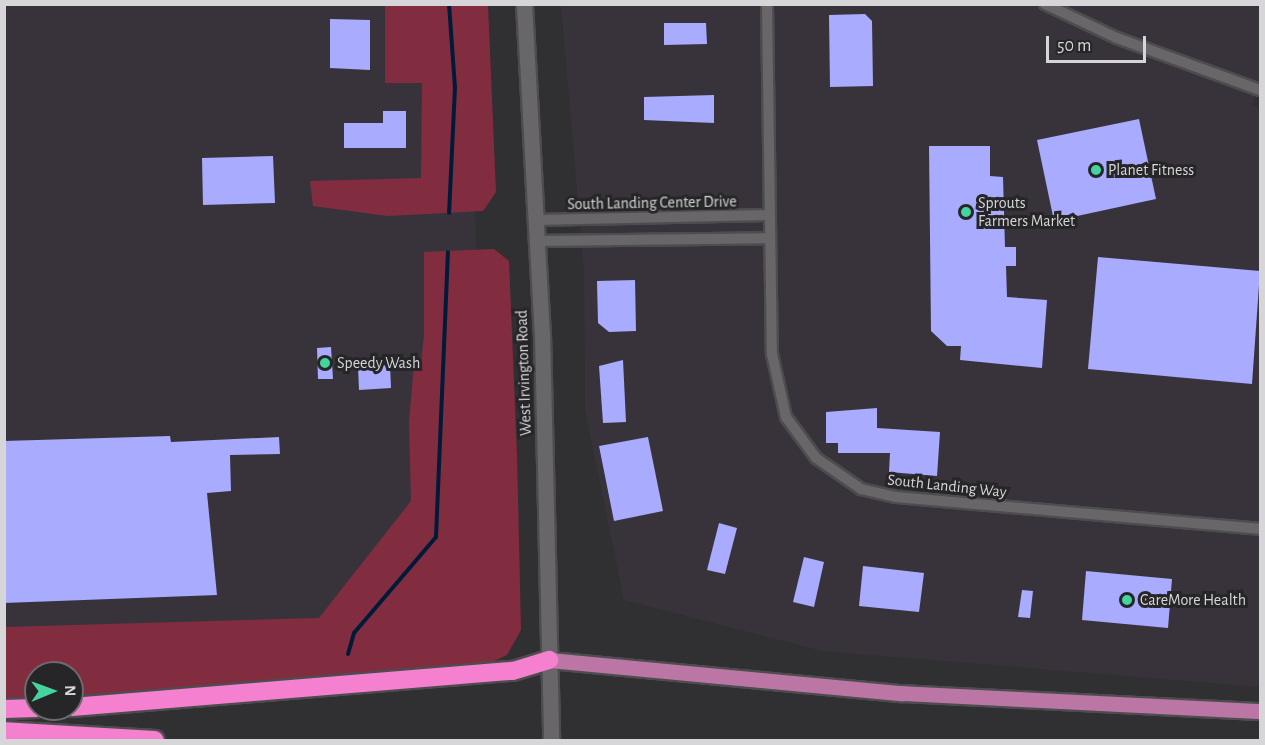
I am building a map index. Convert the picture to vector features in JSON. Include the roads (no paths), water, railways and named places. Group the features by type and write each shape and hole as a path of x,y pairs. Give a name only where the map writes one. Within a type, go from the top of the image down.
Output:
{"highway":[{"path":"84,706 513,671 549,660"},
{"path":"4,709 24,708"},
{"path":"4,731 155,741"}],"main road":[{"name":"West Irvington Road","path":"524,4 537,241 551,741"},
{"path":"549,660 934,696 1260,711"}],"street":[{"name":"South Landing Way","path":"767,4 772,354 786,417 816,458 837,475 861,489 895,497 1260,529"},
{"path":"1045,4 1117,38 1260,90"},
{"name":"South Landing Center Drive","path":"536,220 770,215"},
{"path":"537,241 770,238"}],"waterway":[{"path":"449,4 455,87 449,213"},
{"path":"348,654 354,633 436,537 448,252"}],"place":[{"name":"Planet Fitness","path":"1096,170"},
{"name":"Sprouts Farmers Market","path":"966,212"},
{"name":"Speedy Wash","path":"325,363"},
{"name":"CareMore Health","path":"1127,600"}]}
